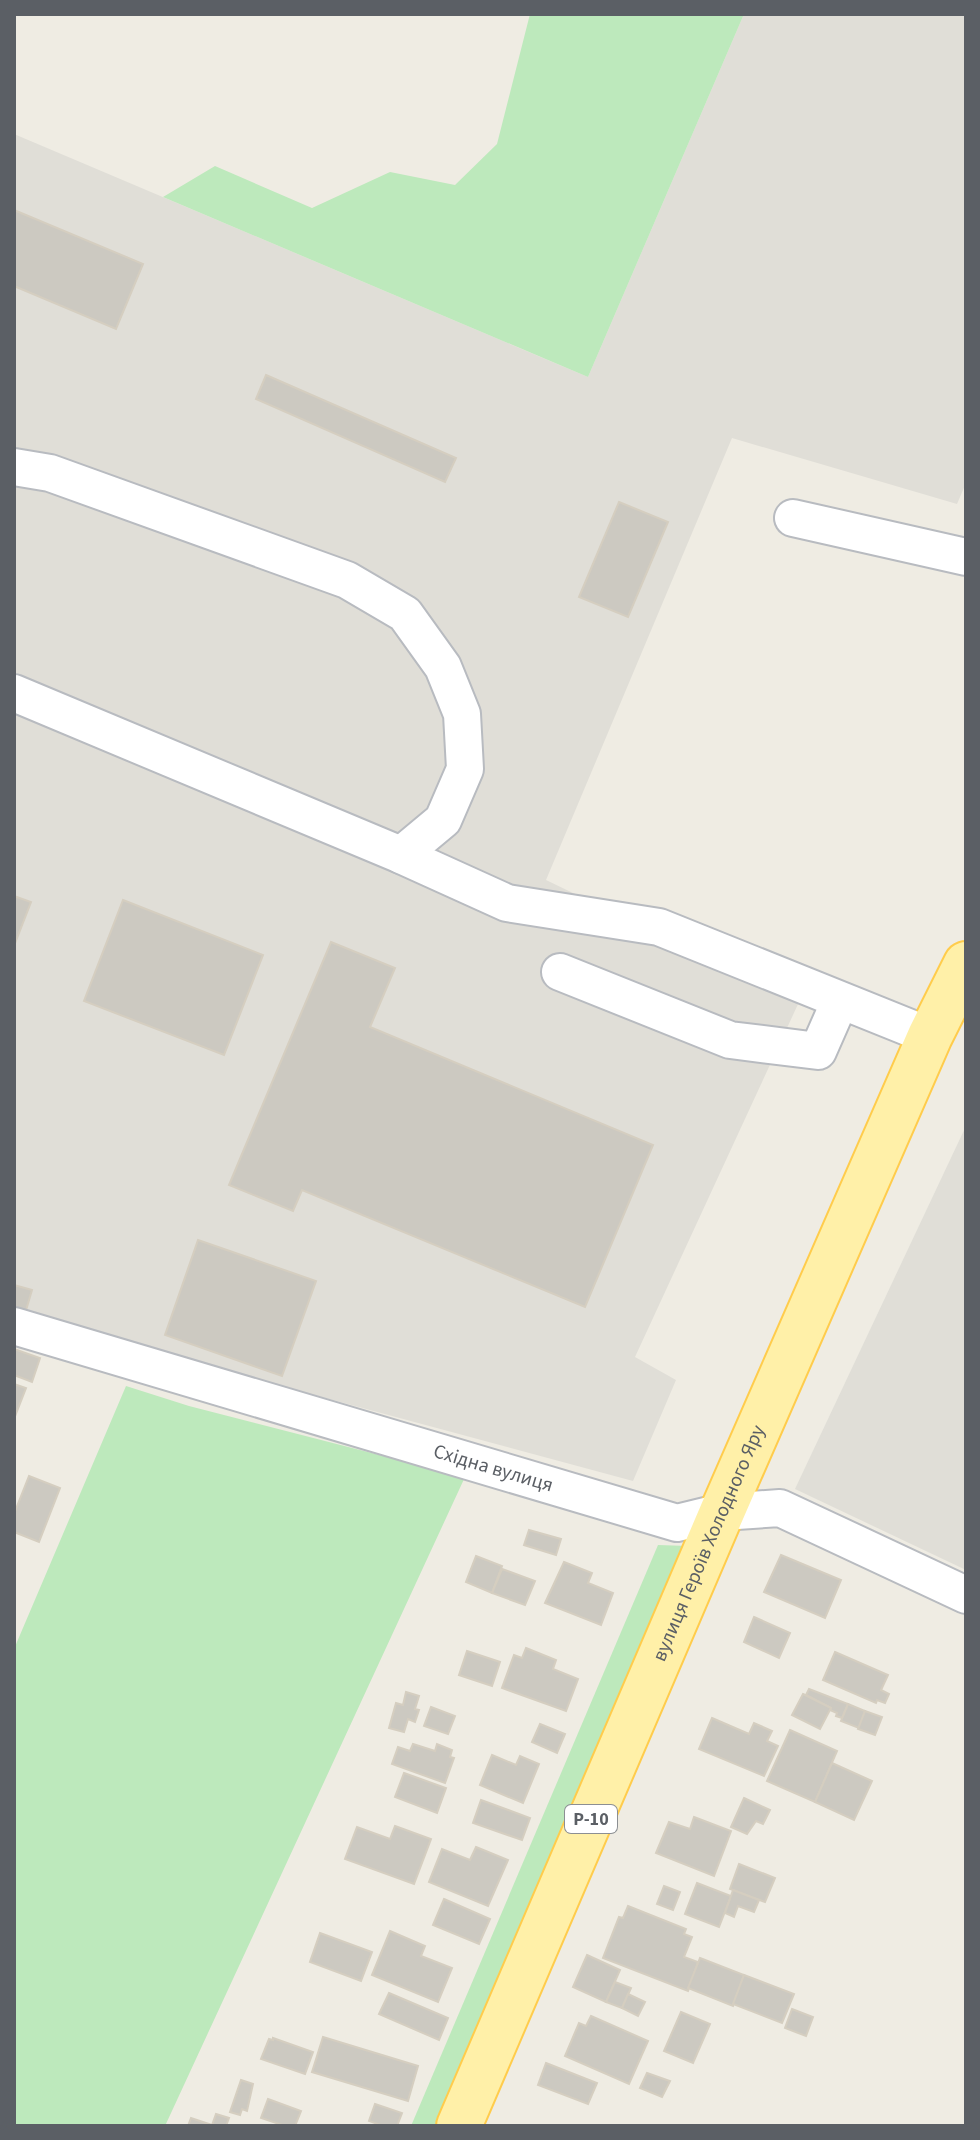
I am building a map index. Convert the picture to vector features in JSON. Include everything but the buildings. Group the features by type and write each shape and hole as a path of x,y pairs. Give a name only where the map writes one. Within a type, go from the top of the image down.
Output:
{"main road":[{"name":"вулиця Героїв Холодного Яру","path":"459,2126 722,1512 930,1036 966,964"}],"street":[{"path":"14,467 50,473 347,580 405,614 443,667 462,714 465,769 443,820 401,855"},
{"path":"793,518 966,557"},
{"path":"14,693 401,855 507,903 659,927 930,1036"},
{"path":"560,972 730,1040 818,1051 840,1001"},
{"name":"Східна вулиця","path":"14,1326 677,1523 722,1512 780,1508 966,1595"}],"shaded area":[{"path":"744,14 966,14 966,483 957,504 732,438 546,880 799,1002 635,1357 676,1380 633,1481 14,1314 14,134 588,377"},
{"path":"966,1126 966,1570 795,1489"}],"green space":[{"path":"530,14 744,14 588,377 163,197 215,166 312,208 390,172 455,185 497,144"},
{"path":"126,1386 189,1406 465,1477 165,2126 14,2126 14,1649"},
{"path":"658,1545 688,1546 440,2126 411,2126"}]}
